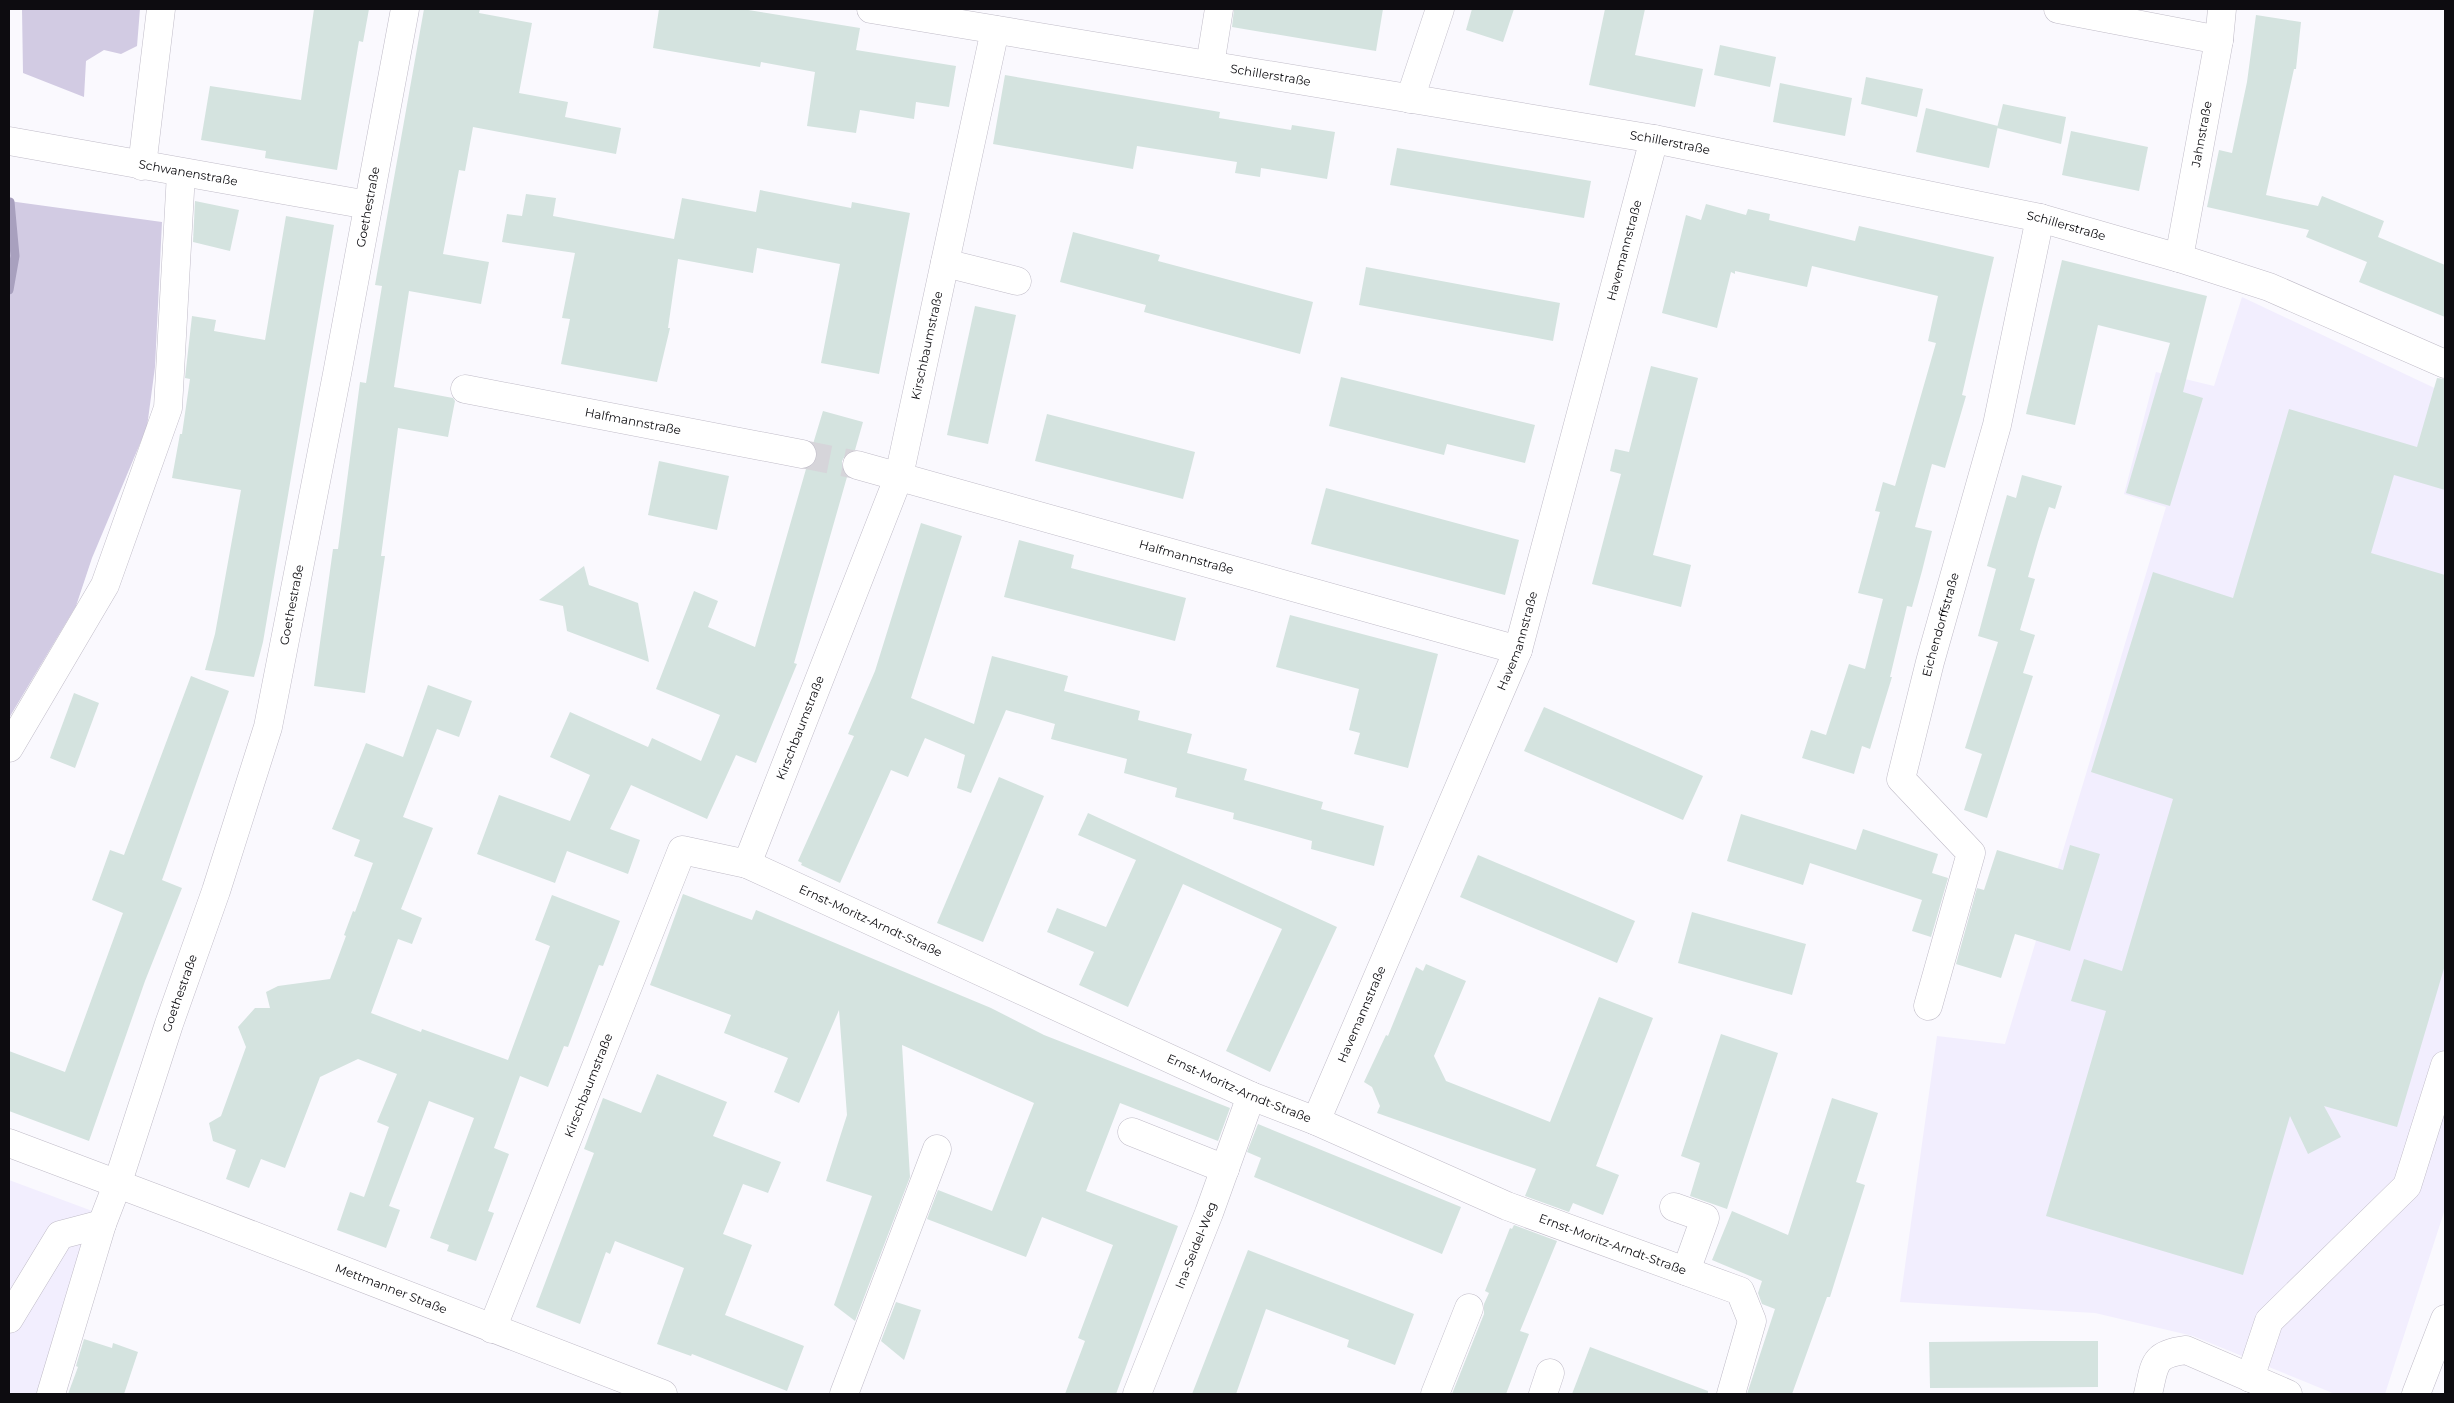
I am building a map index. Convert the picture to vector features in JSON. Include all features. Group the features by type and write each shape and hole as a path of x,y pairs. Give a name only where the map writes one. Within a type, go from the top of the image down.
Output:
{"street":[{"path":"142,166 161,9"},
{"name":"Goethestraße","path":"117,1185 169,1024 216,891 268,728 337,374 405,9"},
{"name":"Schillerstraße","path":"871,9 1654,138 2040,218 2179,258 2269,287 2445,364"},
{"path":"1210,65 1219,9"},
{"path":"1410,99 1440,9"},
{"path":"2058,9 2219,40"},
{"name":"Jahnstraße","path":"2179,258 2219,40 2222,9"},
{"name":"Kirschbaumstraße","path":"492,1329 682,850 747,864 899,476 995,30"},
{"name":"Havemannstraße","path":"1316,1121 1518,650 1654,138"},
{"name":"Schwanenstraße","path":"9,141 368,205"},
{"path":"9,748 105,585 168,408 182,173"},
{"name":"Eichendorffstraße","path":"1928,1006 1971,854 1901,779 1930,662 1997,425 2040,218"},
{"path":"945,262 1016,281"},
{"name":"Halfmannstraße","path":"465,389 802,454"},
{"name":"Halfmannstraße","path":"857,465 1518,650"},
{"name":"Ernst-Moritz-Arndt-Straße","path":"747,864 1251,1096 1316,1121 1507,1206 1740,1291 1752,1321 1731,1394"},
{"path":"2250,1378 2269,1321 2407,1186 2445,1065"},
{"name":"Ina-Seidel-Weg","path":"1138,1394 1225,1169 1251,1096"},
{"path":"1132,1132 1225,1169"},
{"name":"Mettmanner Straße","path":"9,1143 663,1394"},
{"path":"844,1394 937,1148"},
{"path":"51,1394 102,1224 117,1185"},
{"path":"1674,1207 1705,1218 1686,1271"},
{"path":"9,1319 60,1235 102,1224"},
{"path":"1434,1394 1469,1308"},
{"path":"2416,1394 2445,1319"},
{"path":"2148,1394 2156,1361 2168,1352 2186,1350 2288,1394"}],"shaded area":[{"path":"22,9 140,9 137,46 121,54 104,50 86,61 84,97 23,73"},
{"path":"9,201 162,222 155,367 147,427 92,558 76,606 9,718"},
{"path":"2242,297 2445,393 2445,1209 2385,1394 2335,1394 2193,1336 2095,1313 1900,1302 1937,1036 2005,1044 2166,507 2124,494 2156,372 2214,386"},
{"path":"9,1180 95,1212 40,1394 9,1394"}],"building":[{"path":"314,9 369,9 363,42 359,41 337,170 265,158 266,151 201,140 210,86 301,100"},
{"path":"424,9 480,9 479,13 532,23 519,93 568,102 565,117 621,128 616,154 473,127 465,171 459,170 443,254 489,262 481,304 409,291 394,387 453,398 455,401 448,437 398,428 381,556 385,556 365,693 314,686 333,549 338,549 360,382 366,383 382,286 375,285"},
{"path":"659,9 742,9 860,28 856,50 956,66 949,107 916,102 914,119 860,110 856,133 807,126 815,72 761,62 760,67 653,48"},
{"path":"1234,9 1383,9 1376,51 1232,27"},
{"path":"1472,9 1514,9 1503,42 1466,30"},
{"path":"1605,9 1645,9 1635,55 1703,69 1695,107 1589,85"},
{"path":"2256,15 2301,22 2296,69 2294,69 2266,195 2318,206 2322,196 2384,221 2378,237 2445,265 2445,317 2359,282 2367,262 2306,237 2309,230 2207,207 2219,150 2232,153 2247,82"},
{"path":"1720,45 1776,57 1770,87 1714,75"},
{"path":"1005,75 1220,112 1219,118 1291,130 1292,125 1335,132 1327,179 1261,168 1260,177 1235,173 1237,162 1137,146 1133,169 993,144"},
{"path":"1866,77 1923,89 1917,117 1861,104"},
{"path":"1780,83 1852,98 1845,136 1773,122"},
{"path":"2003,104 2066,117 2061,144 1997,128"},
{"path":"1926,108 1998,126 1989,168 1916,152"},
{"path":"2071,131 2148,147 2139,191 2062,175"},
{"path":"1397,148 1591,181 1584,218 1390,185"},
{"path":"760,190 851,208 852,202 910,213 879,374 821,363 840,264 757,248 753,273 678,259 668,328 670,328 657,382 561,364 570,319 562,318 575,253 502,242 507,214 522,216 526,194 556,198 553,216 674,239 682,198 756,212"},
{"path":"195,201 239,210 230,251 193,242"},
{"path":"1706,204 1746,215 1748,209 1770,214 1769,220 1855,241 1859,226 1994,257 1962,395 1966,396 1945,468 1932,464 1915,527 1932,531 1922,571 1912,607 1907,606 1890,677 1892,677 1870,749 1862,746 1854,774 1802,758 1811,730 1826,735 1849,664 1865,669 1883,599 1858,593 1880,512 1875,511 1883,482 1895,486 1936,343 1928,341 1938,296 1812,266 1807,287 1735,271 1735,274 1731,272 1717,328 1662,313 1686,215 1701,220"},
{"path":"286,216 334,225 263,642 254,677 205,670 215,634 241,490 172,478 180,434 182,434 190,379 185,378 192,316 216,320 214,331 265,340"},
{"path":"1073,232 1160,255 1158,261 1313,302 1300,354 1144,312 1146,305 1060,282"},
{"path":"2062,260 2207,296 2183,392 2203,398 2170,506 2126,493 2170,343 2098,325 2075,425 2026,414"},
{"path":"1366,267 1560,303 1553,341 1359,305"},
{"path":"975,306 1016,315 988,444 947,435"},
{"path":"1651,366 1698,378 1653,555 1691,565 1681,607 1592,584 1621,474 1610,471 1615,449 1629,452"},
{"path":"1341,377 1535,425 1525,463 1447,444 1444,455 1329,426"},
{"path":"2437,378 2445,379 2445,490 2394,475 2371,553 2445,575 2445,965 2397,1127 2324,1106 2341,1137 2308,1154 2290,1116 2243,1275 2046,1216 2106,1011 2071,1001 2084,959 2122,971 2173,799 2091,772 2153,572 2233,598 2289,409 2417,447"},
{"path":"823,411 863,422 855,450 846,454 842,461 842,469 847,477 794,663 797,664 756,763 736,755 707,819 631,785 610,829 640,840 628,874 567,851 555,883 477,854 499,795 570,821 590,775 550,757 570,712 648,747 652,738 701,761 720,715 656,689 694,591 718,601 708,627 755,647 806,469 813,465 817,457 817,449 813,444"},
{"path":"1047,414 1195,452 1183,499 1035,461"},
{"path":"659,461 729,476 717,530 648,515"},
{"path":"2022,475 2062,486 2055,509 2049,507 2028,577 2035,579 2020,630 2035,635 2023,673 2033,676 1987,818 1964,810 1982,754 1965,748 1998,642 1978,636 1996,569 1987,566 2007,495 2016,498"},
{"path":"1326,488 1519,540 1505,595 1311,544"},
{"path":"921,523 962,536 911,698 974,724 992,656 1068,676 1064,691 1140,711 1138,720 1192,734 1187,753 1247,769 1244,780 1323,802 1321,809 1384,826 1374,866 1311,849 1312,841 1233,819 1234,813 1175,797 1177,788 1124,773 1127,759 1051,739 1055,724 1006,710 971,793 957,788 965,755 925,738 908,777 891,770 840,883 801,865 802,863 798,861 854,736 848,734 875,671"},
{"path":"1019,540 1074,555 1071,568 1186,598 1175,641 1004,597"},
{"path":"584,566 589,585 638,603 649,662 567,631 563,606 539,600"},
{"path":"1290,615 1438,654 1408,768 1354,754 1360,733 1349,730 1359,689 1276,667"},
{"path":"191,676 229,691 162,880 182,888 145,981 89,1141 9,1111 9,1051 65,1072 123,913 92,900 110,850 124,855"},
{"path":"428,685 472,701 459,737 437,729 403,817 433,828 401,909 422,918 412,944 398,939 371,1013 421,1032 422,1029 508,1060 550,946 535,940 552,895 620,921 603,966 599,965 568,1047 564,1046 548,1087 520,1076 494,1148 509,1154 488,1211 494,1213 476,1261 447,1251 449,1245 430,1238 474,1118 429,1101 389,1206 400,1210 386,1248 337,1230 350,1192 364,1197 389,1127 377,1122 397,1074 358,1059 320,1077 285,1168 261,1159 249,1188 226,1179 236,1150 213,1141 209,1123 221,1116 246,1047 238,1027 255,1008 270,1008 266,992 278,986 330,979 346,936 344,935 353,911 355,912 373,863 354,856 360,840 332,829 366,743 403,757"},
{"path":"74,693 99,703 75,768 50,758"},
{"path":"1544,707 1703,776 1683,820 1524,751"},
{"path":"999,777 1044,796 983,942 937,923"},
{"path":"1088,813 1337,927 1270,1072 1226,1051 1282,929 1183,884 1128,1007 1079,985 1094,952 1047,932 1057,908 1106,927 1136,860 1078,835"},
{"path":"1741,814 1856,850 1863,829 1938,854 1932,873 1948,878 1931,937 1912,931 1922,900 1810,863 1803,885 1727,861"},
{"path":"2070,845 2100,854 2070,951 2015,934 2001,978 1956,964 1977,888 1984,890 1997,850 2063,870"},
{"path":"1478,855 1635,921 1617,963 1460,897"},
{"path":"683,894 752,920 756,910 991,1008 1044,1035 1230,1108 1218,1141 1120,1103 1086,1191 1178,1226 1116,1394 1065,1394 1085,1341 1078,1338 1113,1245 1042,1217 1026,1257 927,1219 938,1190 992,1211 1034,1103 902,1045 910,1177 855,1321 834,1305 872,1196 826,1181 847,1115 839,1010 799,1103 774,1092 788,1058 724,1033 731,1015 650,985"},
{"path":"1692,912 1806,944 1792,995 1678,963"},
{"path":"1426,964 1466,981 1434,1056 1446,1081 1550,1122 1599,997 1653,1018 1596,1166 1619,1175 1603,1215 1573,1203 1569,1212 1525,1196 1536,1169 1377,1113 1380,1106 1372,1087 1364,1082 1386,1035 1388,1036 1416,967 1423,971"},
{"path":"1721,1034 1778,1053 1727,1209 1690,1196 1700,1163 1681,1156"},
{"path":"657,1074 727,1102 713,1136 781,1162 768,1193 743,1184 723,1234 752,1245 725,1315 804,1346 787,1391 692,1354 691,1356 657,1344 684,1268 615,1241 610,1254 606,1252 580,1324 536,1307 594,1153 584,1149 603,1098 641,1113"},
{"path":"1832,1098 1878,1113 1856,1182 1865,1185 1830,1297 1827,1297 1792,1394 1747,1394 1775,1309 1762,1304 1758,1293 1762,1281 1712,1260 1732,1211 1788,1235"},
{"path":"1258,1124 1461,1207 1442,1254 1254,1177 1261,1158 1247,1152"},
{"path":"1514,1225 1557,1241 1520,1331 1529,1334 1506,1394 1452,1394 1484,1314 1484,1304 1489,1293 1485,1291 1510,1228 1512,1229"},
{"path":"1248,1250 1414,1314 1395,1365 1347,1347 1349,1340 1266,1309 1236,1394 1192,1394"},
{"path":"896,1302 921,1310 904,1360 881,1341"},
{"path":"84,1339 112,1348 113,1343 138,1352 124,1394 68,1394 78,1367 76,1366"},
{"path":"2098,1341 2098,1387 1930,1388 1929,1342"},
{"path":"1590,1347 1708,1391 1708,1394 1572,1394"}],"waterway":[{"path":"9,290 15,256 10,202"}],"tunnel":[{"path":"802,454 857,465"}]}
